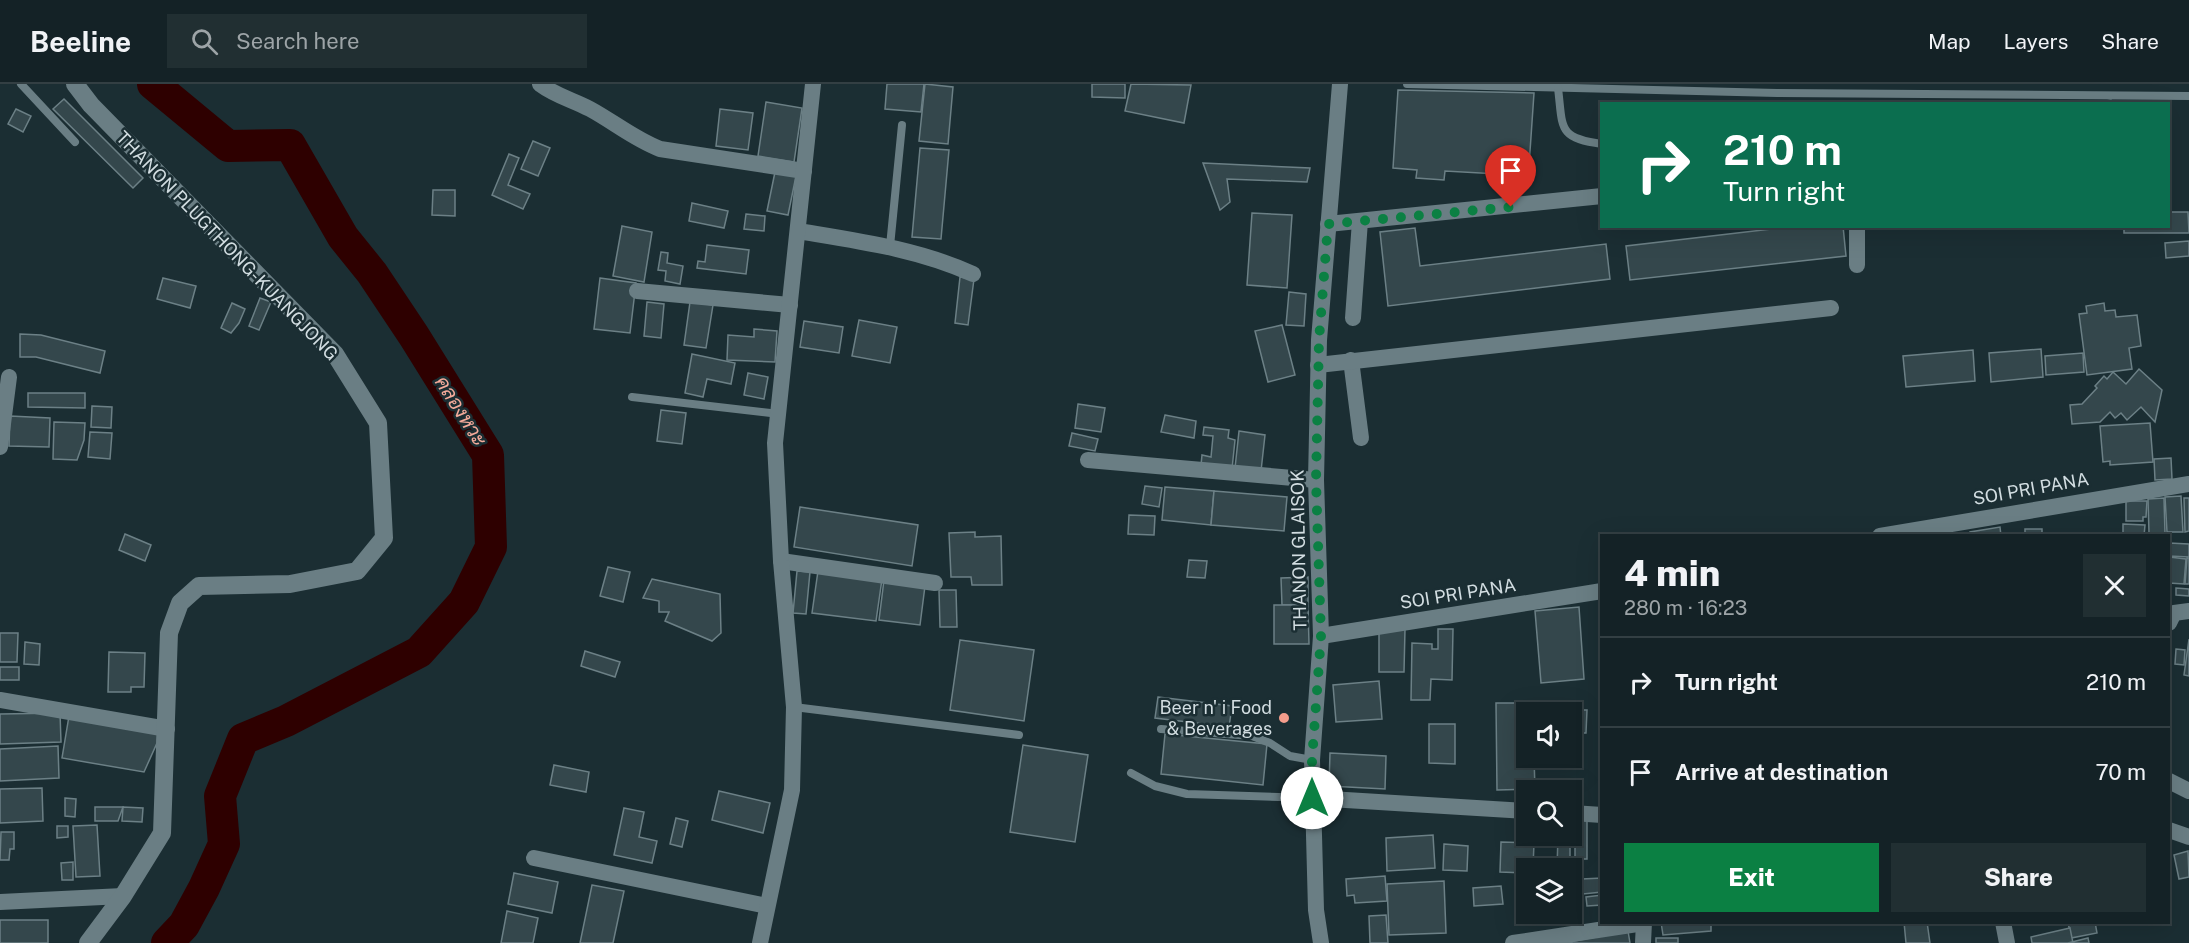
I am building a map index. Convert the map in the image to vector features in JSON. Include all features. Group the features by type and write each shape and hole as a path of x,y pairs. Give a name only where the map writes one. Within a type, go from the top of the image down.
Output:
{"street":[{"name":"THANON PLUGTHONG-KUANGJONG","path":"75,84 91,105 335,354 378,423 384,538 357,572 290,584 199,586 180,603 170,633 162,833 123,896 88,943"},
{"path":"540,84 557,96 590,109 641,142 660,149 804,171"},
{"path":"760,943 792,790 794,707 781,561 775,455 813,84"},
{"name":"THANON GLAISOK","path":"1321,943 1316,910 1312,798 1312,760 1321,636 1316,480 1318,365 1340,84"},
{"path":"1328,224 1600,196"},
{"path":"1353,318 1360,221"},
{"path":"1857,228 1857,265"},
{"path":"798,231 890,246 954,265 973,274"},
{"path":"637,291 790,305"},
{"path":"1318,365 1831,308"},
{"path":"1351,360 1361,438"},
{"path":"0,447 9,377"},
{"path":"1088,460 1316,480"},
{"name":"SOI PRI PANA","path":"1892,534 2189,484"},
{"path":"781,561 935,583"},
{"name":"SOI PRI PANA","path":"1321,636 1600,591"},
{"path":"2170,621 2174,613 2189,611"},
{"path":"0,700 167,729"},
{"path":"2170,782 2189,791"},
{"path":"1312,798 1516,810"},
{"path":"1582,814 1600,815"},
{"path":"2170,830 2189,837"},
{"path":"534,858 767,906"},
{"path":"0,902 123,896"},
{"path":"1513,943 1637,924"},
{"path":"1643,943 1644,924"},
{"path":"2003,924 2007,943"}],"lane":[{"path":"21,84 75,142"},
{"path":"1407,84 1892,99 2189,96"},
{"path":"1558,88 1563,127 1568,134 1576,139 1600,144"},
{"path":"890,246 902,125"},
{"path":"632,397 779,414"},
{"path":"794,707 1019,735"},
{"path":"1161,729 1252,736 1270,743 1290,756 1312,760"},
{"path":"1131,774 1155,786 1187,794 1312,798"}],"building":[{"path":"887,84 924,84 921,112 885,109"},
{"path":"925,84 953,87 948,144 919,141"},
{"path":"1092,84 1125,84 1125,98 1092,97"},
{"path":"1131,84 1191,85 1184,123 1125,111"},
{"path":"1398,90 1534,93 1529,166 1498,164 1498,174 1445,171 1444,180 1416,178 1417,170 1393,168"},
{"path":"64,99 143,178 133,188 53,109"},
{"path":"766,102 802,108 794,162 758,156"},
{"path":"16,109 31,116 23,132 8,124"},
{"path":"720,109 753,113 748,150 716,146"},
{"path":"533,141 550,148 538,176 521,169"},
{"path":"920,148 949,150 941,239 912,237"},
{"path":"509,154 519,158 508,185 530,194 523,209 492,195"},
{"path":"1203,163 1310,168 1307,182 1227,179 1230,202 1220,210"},
{"path":"775,172 796,176 788,215 767,211"},
{"path":"433,190 455,190 455,216 432,215"},
{"path":"692,203 728,211 724,228 689,221"},
{"path":"2170,212 2188,212 2189,233 2124,233 2124,228 2170,228"},
{"path":"1252,213 1292,215 1287,288 1247,285"},
{"path":"746,214 765,216 764,231 744,229"},
{"path":"622,226 652,232 644,282 613,276"},
{"path":"1415,228 1420,266 1606,244 1610,279 1388,306 1380,232"},
{"path":"1781,228 1843,228 1846,256 1630,280 1626,246"},
{"path":"2189,241 2189,256 2166,258 2165,243"},
{"path":"707,245 749,250 746,274 697,268 698,261 705,262"},
{"path":"661,252 668,253 667,263 683,266 680,284 665,281 666,271 658,270"},
{"path":"960,277 974,279 968,325 955,323"},
{"path":"163,278 196,286 190,308 157,299"},
{"path":"600,278 636,283 630,333 594,329"},
{"path":"1289,292 1306,294 1304,326 1286,325"},
{"path":"260,298 271,302 259,330 249,326"},
{"path":"647,302 664,304 661,338 644,336"},
{"path":"690,302 713,305 706,348 684,345"},
{"path":"232,303 245,309 239,323 231,333 221,328"},
{"path":"2104,303 2105,311 2115,310 2116,317 2137,315 2141,346 2129,348 2132,369 2087,375 2079,314 2087,313 2086,306"},
{"path":"859,320 897,327 890,363 852,356"},
{"path":"804,321 843,327 839,353 800,347"},
{"path":"1282,325 1295,375 1268,382 1255,331"},
{"path":"754,329 777,331 775,362 727,360 728,335 754,337"},
{"path":"20,334 41,335 105,351 100,373 36,357 20,357"},
{"path":"2041,349 2043,377 1991,382 1989,353"},
{"path":"1973,350 1975,381 1906,387 1903,356"},
{"path":"2083,353 2084,372 2046,375 2045,356"},
{"path":"692,354 735,363 731,384 707,379 703,397 685,393"},
{"path":"2139,369 2162,390 2155,422 2141,407 2127,420 2121,413 2115,418 2110,412 2100,422 2072,424 2070,405 2082,404 2097,388 2095,386 2104,376 2107,379 2113,372 2126,384"},
{"path":"748,373 768,377 764,399 744,395"},
{"path":"28,393 85,393 85,408 28,407"},
{"path":"1078,404 1105,408 1101,432 1075,428"},
{"path":"92,406 112,407 111,428 91,427"},
{"path":"661,410 686,413 682,444 657,441"},
{"path":"1165,415 1196,421 1194,438 1161,432"},
{"path":"10,416 50,418 49,447 9,446"},
{"path":"54,422 85,423 84,440 77,460 53,459"},
{"path":"2150,423 2153,462 2110,465 2110,461 2103,462 2100,426"},
{"path":"1204,427 1229,430 1228,438 1235,440 1232,469 1201,465 1202,455 1211,457 1213,436 1203,435"},
{"path":"1239,431 1265,435 1261,471 1235,468"},
{"path":"90,432 112,433 110,459 88,457"},
{"path":"1072,433 1098,439 1095,451 1069,446"},
{"path":"2171,458 2172,479 2155,480 2154,459"},
{"path":"1145,486 1162,488 1159,507 1142,504"},
{"path":"1165,487 1214,491 1211,525 1162,520"},
{"path":"1214,491 1287,497 1284,531 1211,525"},
{"path":"2181,496 2183,532 2167,532 2165,497"},
{"path":"2164,498 2165,533 2149,533 2148,499"},
{"path":"2184,498 2189,498 2189,531 2185,532"},
{"path":"2126,501 2147,501 2146,517 2143,517 2143,521 2126,521"},
{"path":"800,507 918,525 912,566 794,547"},
{"path":"1129,515 1155,516 1154,535 1128,534"},
{"path":"2123,524 2145,525 2144,534 2123,534"},
{"path":"2000,527 2001,534 1970,534 1970,532"},
{"path":"2025,529 2042,529 2042,534 2025,534"},
{"path":"975,532 975,537 1001,536 1002,585 972,585 971,577 951,577 949,533"},
{"path":"125,534 151,545 145,561 119,550"},
{"path":"2170,543 2189,544 2189,557 2170,556"},
{"path":"2170,557 2186,559 2184,584 2170,583"},
{"path":"2187,558 2189,558 2189,584 2185,584"},
{"path":"1189,560 1207,561 1205,578 1187,577"},
{"path":"608,567 630,572 623,602 600,596"},
{"path":"797,571 810,572 806,614 793,613"},
{"path":"818,571 882,579 876,621 812,613"},
{"path":"1308,577 1308,605 1282,605 1281,578"},
{"path":"652,579 720,594 721,633 712,641 665,621 669,612 659,612 659,601 643,598"},
{"path":"884,580 925,586 920,625 879,620"},
{"path":"2176,588 2189,589 2189,596 2176,595"},
{"path":"939,590 956,590 957,627 940,627"},
{"path":"1274,605 1308,605 1309,644 1274,644"},
{"path":"1579,607 1584,679 1541,683 1535,611"},
{"path":"1379,629 1405,629 1404,672 1379,672"},
{"path":"1438,629 1453,629 1452,680 1431,679 1430,700 1411,700 1412,643 1432,644 1432,649 1438,649"},
{"path":"0,633 18,633 17,662 0,662"},
{"path":"2189,639 2189,676 2184,675"},
{"path":"960,640 1034,650 1024,721 950,710"},
{"path":"25,642 40,644 39,665 24,664"},
{"path":"2176,649 2185,650 2184,665 2175,664"},
{"path":"585,651 620,662 615,677 581,666"},
{"path":"109,652 145,653 144,687 131,687 131,692 108,692"},
{"path":"0,667 19,667 19,680 0,680"},
{"path":"1379,681 1382,719 1336,722 1333,685"},
{"path":"1158,697 1232,706 1229,727 1155,718"},
{"path":"1496,703 1516,703 1516,768 1534,768 1535,780 1516,780 1516,790 1497,790"},
{"path":"1582,710 1587,710 1586,733 1582,733"},
{"path":"60,713 61,742 0,744 0,714"},
{"path":"69,716 158,731 157,743 144,772 62,758"},
{"path":"1429,724 1455,724 1455,764 1429,763"},
{"path":"1165,734 1267,744 1263,785 1161,774"},
{"path":"1023,745 1088,755 1075,842 1010,832"},
{"path":"58,746 59,778 0,781 0,749"},
{"path":"1330,753 1386,756 1385,789 1329,786"},
{"path":"554,765 589,772 586,792 550,785"},
{"path":"42,788 43,821 0,823 0,789"},
{"path":"719,791 770,803 763,833 712,820"},
{"path":"65,798 76,799 75,817 65,816"},
{"path":"95,807 123,807 118,821 95,821"},
{"path":"123,807 143,808 142,822 122,821"},
{"path":"624,808 644,812 639,837 657,841 652,863 614,855"},
{"path":"676,818 688,821 682,847 670,844"},
{"path":"1582,819 1587,819 1587,859 1575,858 1575,846 1582,846"},
{"path":"97,825 100,876 76,877 73,826"},
{"path":"57,826 68,826 68,837 57,838"},
{"path":"1,832 14,832 14,849 10,849 9,860 0,860"},
{"path":"1433,835 1435,868 1387,871 1386,838"},
{"path":"1501,842 1516,842 1516,846 1534,846 1533,858 1516,858 1516,873 1500,872"},
{"path":"1444,844 1468,846 1467,871 1443,870"},
{"path":"1558,846 1570,846 1570,858 1557,858"},
{"path":"2188,851 2189,877 2179,879 2174,855"},
{"path":"73,862 73,880 62,880 61,863"},
{"path":"514,873 558,882 552,913 508,904"},
{"path":"1385,876 1387,901 1355,903 1354,895 1347,896 1346,879"},
{"path":"1600,878 1600,892 1583,894 1582,879"},
{"path":"1444,881 1446,933 1389,935 1387,884"},
{"path":"592,885 624,891 613,943 580,943"},
{"path":"1501,886 1503,904 1474,906 1473,888"},
{"path":"1600,895 1600,905 1587,906 1586,897"},
{"path":"507,911 538,918 533,943 501,943"},
{"path":"1386,915 1388,943 1370,943 1369,916"},
{"path":"0,920 48,920 48,943 0,943"},
{"path":"1661,924 1711,924 1711,931 1663,935"},
{"path":"1904,924 1927,924 1930,943 1906,943"},
{"path":"2068,924 2095,924 2097,933 2071,938"},
{"path":"2070,928 2073,943 2032,943 2031,937"},
{"path":"1628,931 1630,943 1564,943"},
{"path":"1656,938 1678,938 1678,943 1656,943"},
{"path":"2088,938 2089,943 2068,943"}],"waterway":[{"name":"คลองหวะ","path":"153,84 228,146 290,145 343,237 372,273 414,336 488,455 491,547 464,602 419,652 286,721 243,739 220,796 224,844 184,925 167,943"}],"place":[{"name":"Beer n' i Food & Beverages","path":"1284,718"}],"route":[{"path":"1312,798 1312,760 1321,636 1316,480 1319,340 1328,224 1511,207"}]}
